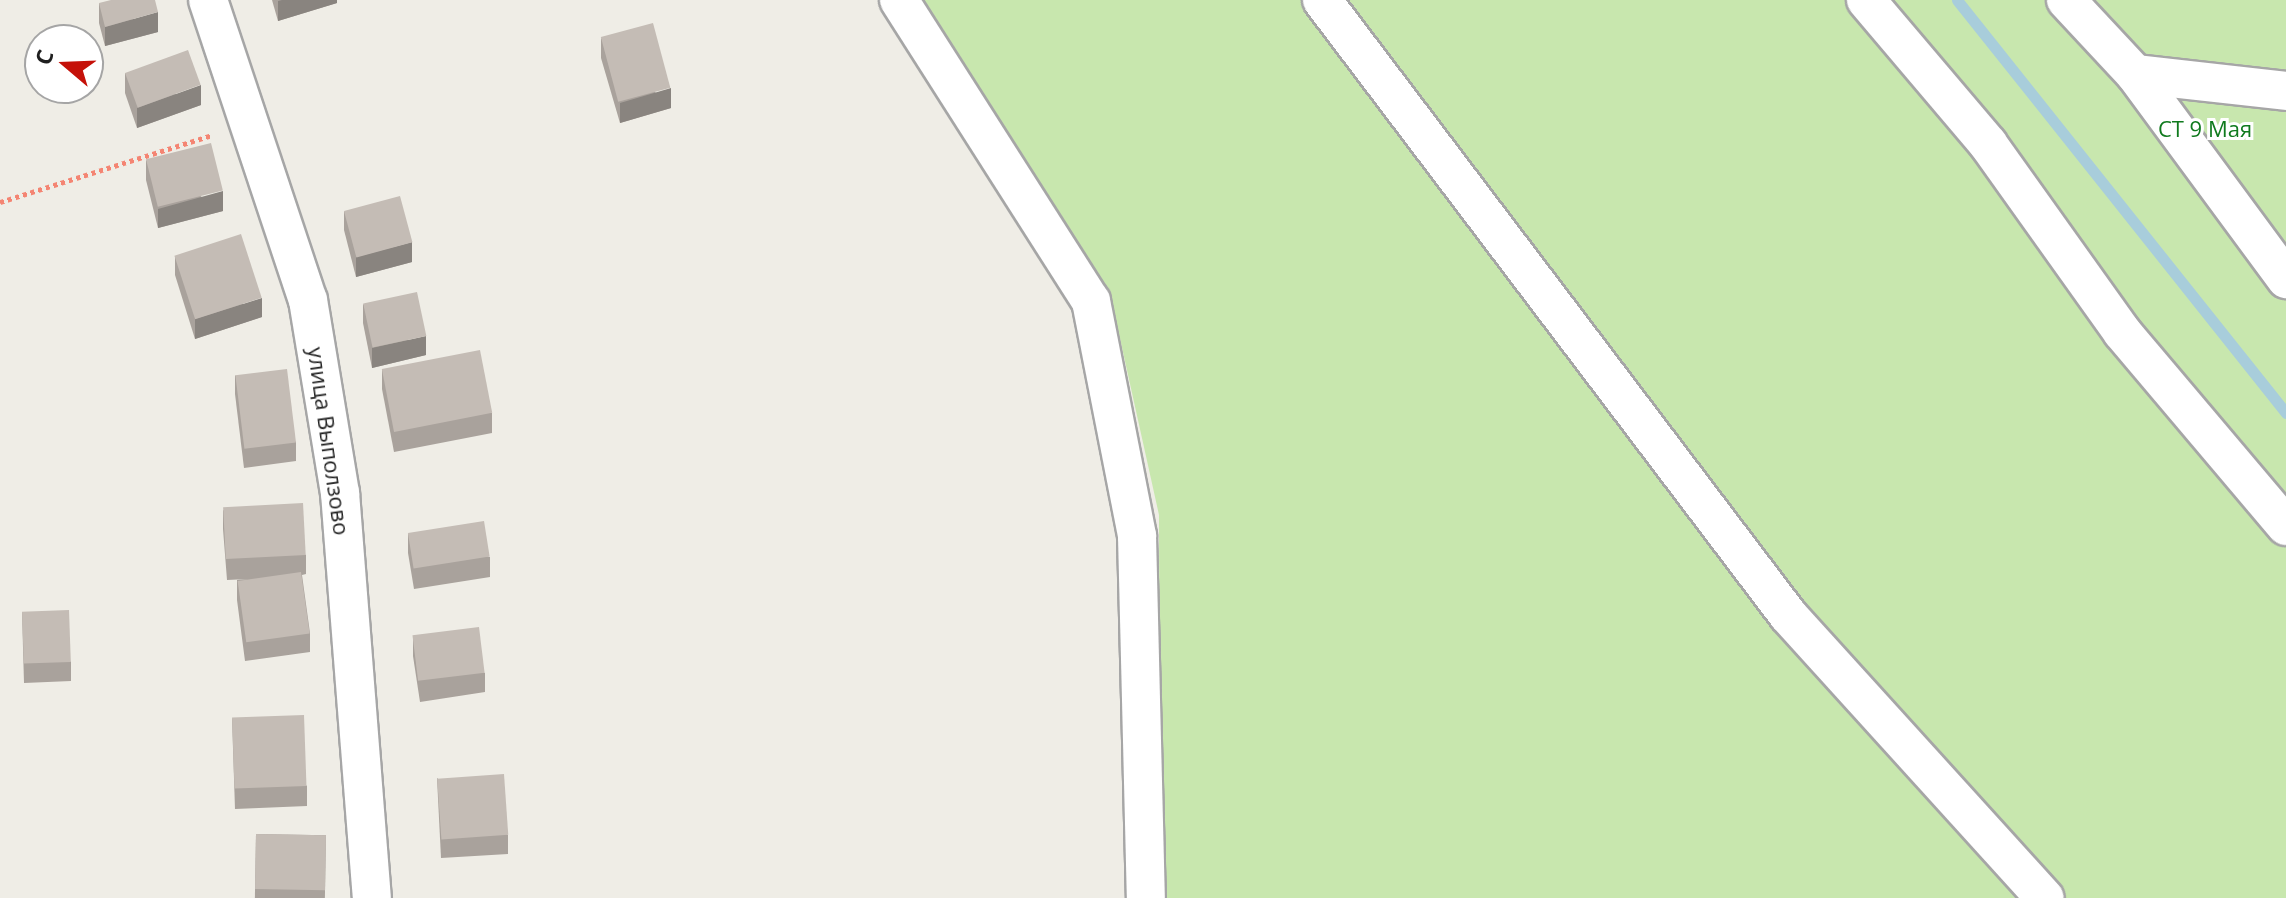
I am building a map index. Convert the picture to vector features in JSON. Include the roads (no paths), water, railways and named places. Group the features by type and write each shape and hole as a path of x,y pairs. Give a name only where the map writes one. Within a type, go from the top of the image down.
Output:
{"street":[{"name":"улица Выползово","path":"208,0 308,300 340,493 372,898"},
{"path":"899,0 1091,301 1137,536 1146,898"},
{"path":"1322,0 1788,615 2045,898"},
{"path":"1866,0 1988,144 2122,332 2286,526"},
{"path":"2066,0 2135,74 2286,279"},
{"path":"2135,74 2286,91"}],"waterway":[{"path":"1957,0 2286,413"}],"park label":[{"name":"СТ 9 Мая","path":"2205,129"}]}
